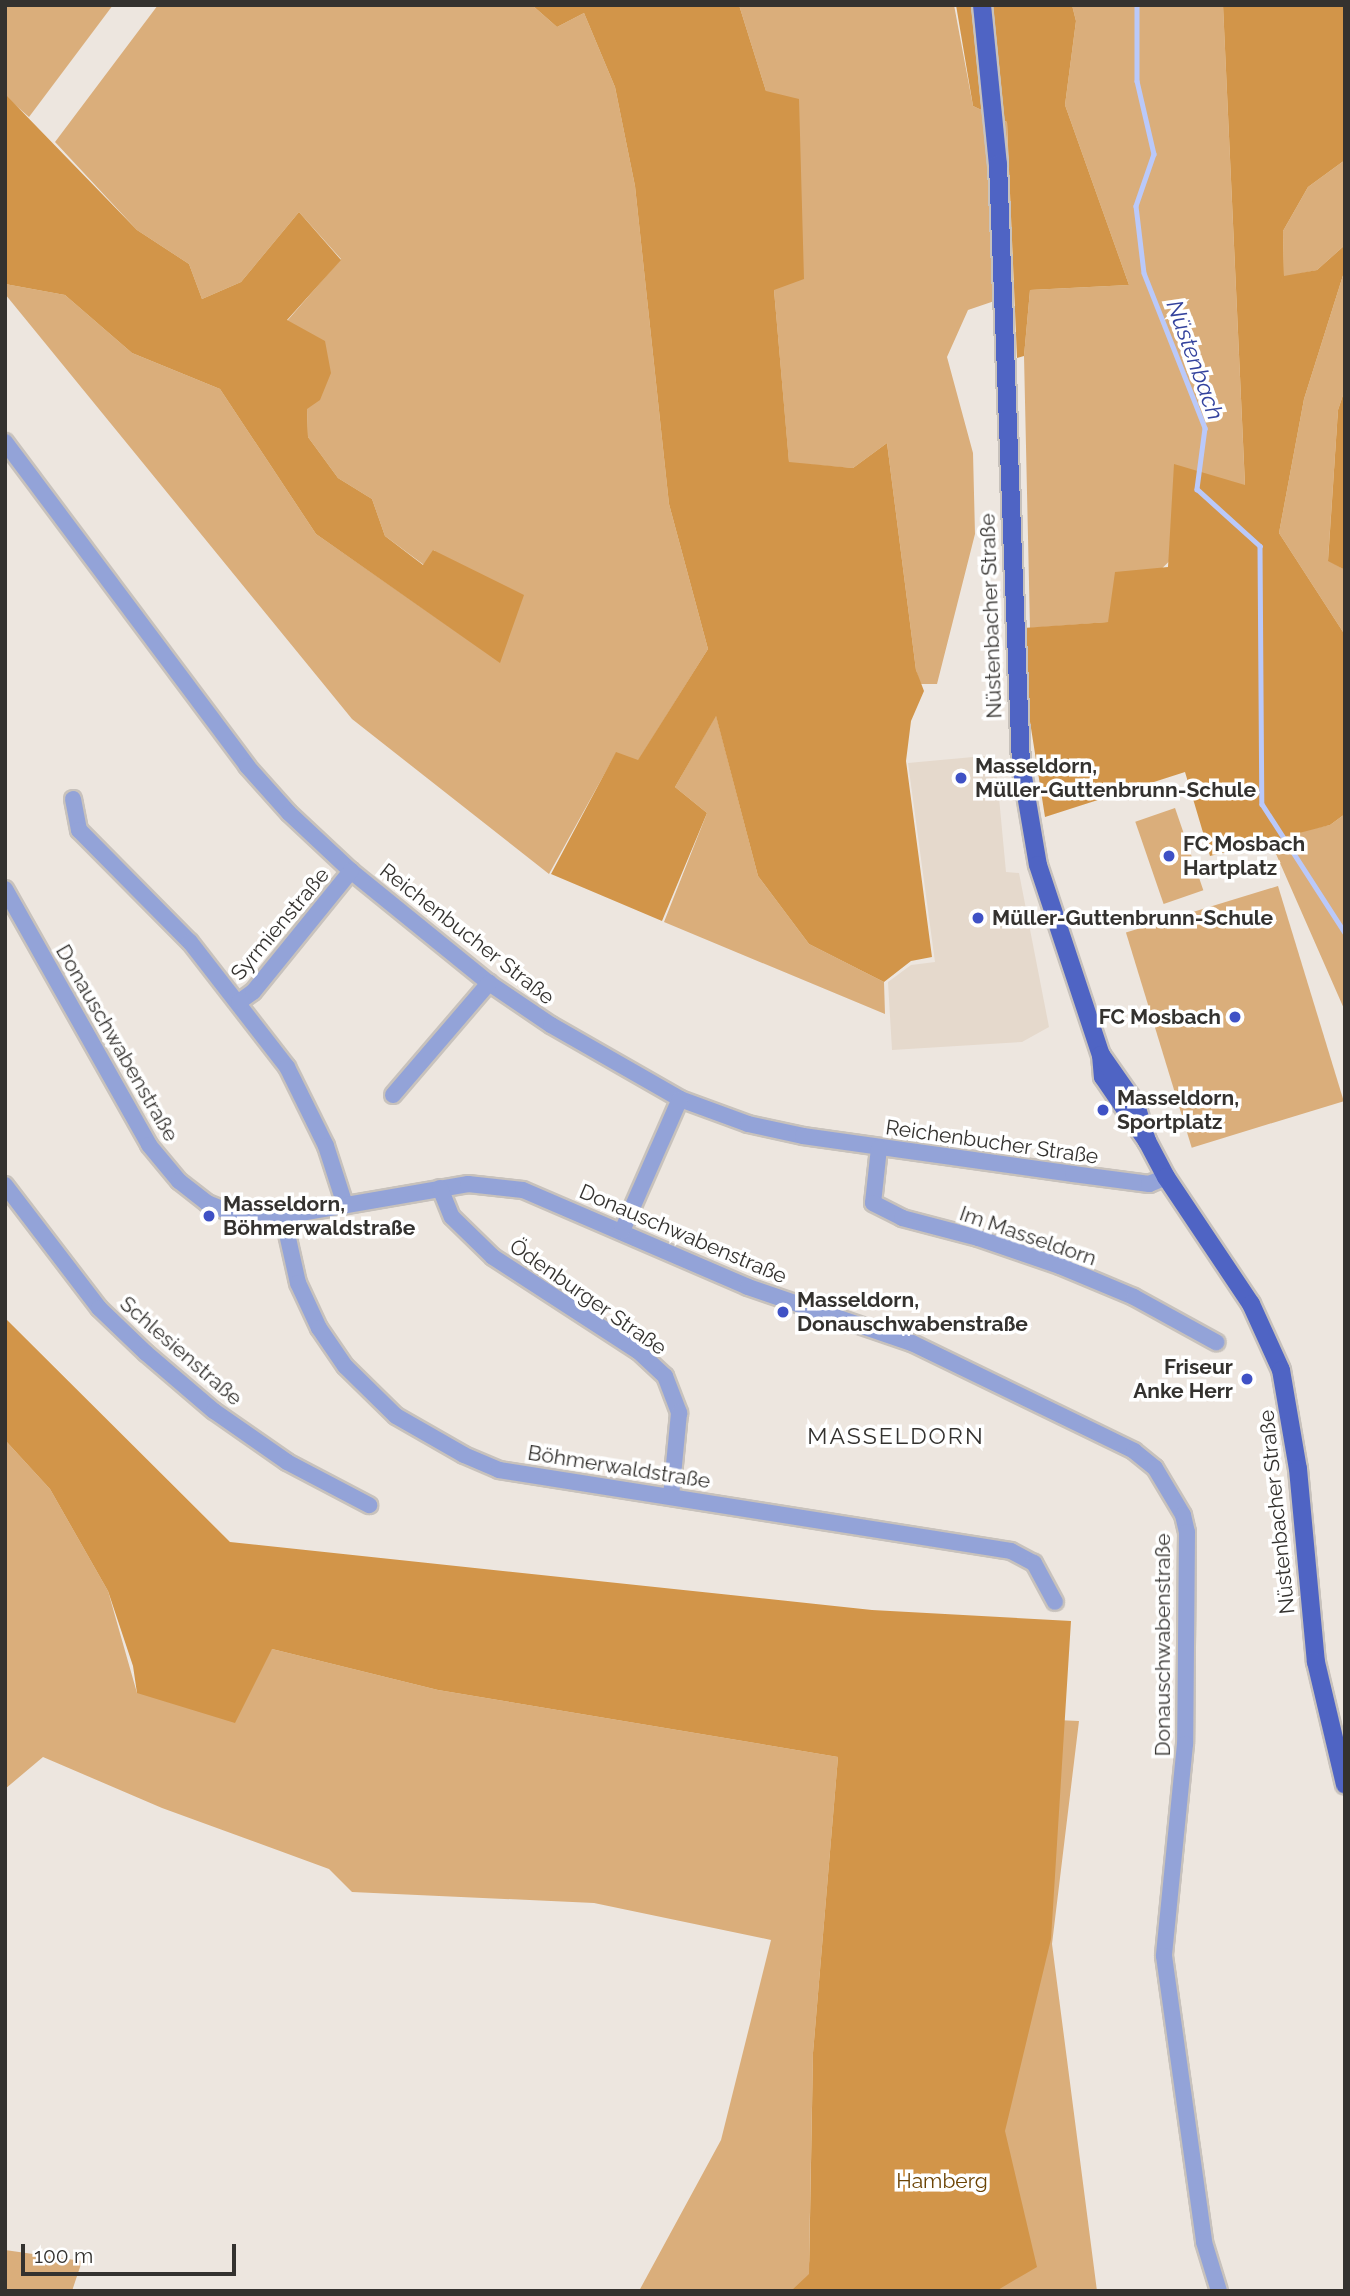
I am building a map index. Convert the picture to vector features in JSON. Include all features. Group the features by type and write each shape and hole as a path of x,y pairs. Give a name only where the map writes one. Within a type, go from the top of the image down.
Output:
{"main road":[{"name":"Nüstenbacher Straße","path":"982,5 998,164 1021,765 1038,865 1101,1055 1136,1105 1147,1141 1166,1177 1251,1304 1281,1370 1298,1469 1316,1662 1328,1727 1345,1785"}],"street":[{"name":"Reichenbucher Straße","path":"5,442 247,766 351,871 489,983 611,1062 680,1099 748,1124 879,1148 1149,1184 1166,1177"},
{"path":"73,799 79,830 190,942 287,1067 326,1146 345,1205"},
{"name":"Syrmienstraße","path":"239,1002 253,992 351,871"},
{"name":"Donauschwabenstraße","path":"5,889 149,1145 179,1181 207,1203 228,1211 282,1216 440,1188 481,1184 523,1190 748,1287 912,1343 1135,1451 1168,1485 1187,1532 1186,1686 1184,1758 1164,1955 1204,2242 1219,2291"},
{"path":"393,1095 489,983"},
{"path":"622,1231 680,1099"},
{"name":"Im Masseldorn","path":"879,1148 873,1203 902,1218 978,1237 1059,1266 1134,1297 1216,1342"},
{"name":"Schlesienstraße","path":"5,1185 99,1308 146,1353 214,1411 287,1461 369,1505"},
{"name":"Ödenburger Straße","path":"440,1188 452,1217 493,1257 616,1336 664,1376 679,1413 671,1496"},
{"name":"Böhmerwaldstraße","path":"282,1216 298,1283 319,1328 345,1366 396,1416 499,1470 1010,1551 1034,1563 1055,1602"}],"shaded area":[{"name":"Müller-Guttenbrunn-Schule","path":"995,755 1006,872 1019,873 1049,1027 1022,1042 892,1050 888,982 911,965 935,962 908,763"}],"green space":[{"path":"5,5 113,5 29,117 5,96"},
{"path":"158,5 532,5 557,27 584,13 615,87 635,186 669,504 708,649 638,761 616,753 549,874 352,719 5,294 5,284 65,295 132,353 220,389 316,534 500,662 434,550 424,565 385,536 372,499 338,478 308,437 307,409 287,321 341,259 299,212 241,282 202,299 189,264 137,230 55,142"},
{"path":"532,5 739,5 766,91 799,99 804,279 774,290 789,462 853,468 887,443 916,670 924,691 911,721 906,761 932,957 911,961 884,982 809,944 758,876 716,716 675,787 707,813 662,921 551,874 616,752 638,760 708,649 669,504 635,186 615,87 584,13 557,27"},
{"path":"739,5 954,5 973,106 1007,122 1012,295 968,310 947,357 973,453 975,534 937,684 920,684 916,670 887,443 853,468 789,463 774,290 766,91"},
{"path":"956,5 1072,5 1076,21 1065,105 1129,285 1030,290 1024,356 1017,358 1007,122 973,106"},
{"path":"1072,5 1223,5 1245,486 1108,622 1030,628 1024,356 1030,290 1129,285 1065,105 1076,21"},
{"path":"1223,5 1345,5 1345,160 1308,187 1283,231 1284,276 1317,270 1345,245 1345,269 1304,399 1279,533 1345,635 1345,814 1330,825 1210,856 1185,772 1045,817 1028,709 1023,628 1108,622 1115,572 1168,567 1174,464 1245,485"},
{"path":"5,94 137,230 189,264 202,299 241,282 299,212 341,260 287,320 325,341 331,373 320,400 307,409 308,437 338,478 372,499 385,536 423,565 433,550 524,595 500,663 316,534 220,389 132,353 65,295 5,284"},
{"path":"1345,160 1345,245 1317,270 1284,277 1283,231 1308,187"},
{"path":"1345,269 1345,389 1338,410 1328,560 1345,570 1345,635 1279,533 1304,399"},
{"path":"1345,389 1345,570 1328,561 1338,410"},
{"path":"716,715 758,876 809,944 884,982 885,1014 664,922 707,813 675,787"},
{"name":"FC Mosbach Hartplatz","path":"1175,808 1203,890 1164,904 1135,822"},
{"path":"1345,814 1345,1011 1269,838 1330,825"},
{"name":"FC Mosbach","path":"1278,886 1344,1101 1192,1148 1126,932"},
{"name":"Hamberg","path":"5,1318 230,1542 872,1610 1071,1621 1051,1939 1005,2131 1037,2267 996,2291 791,2291 809,2274 813,2053 838,1757 438,1690 272,1649 235,1723 137,1693 133,1666 108,1591 50,1489 5,1440"},
{"name":"Hamberg","path":"5,1440 50,1489 108,1591 137,1693 272,1649 438,1690 838,1757 813,2053 809,2264 991,1717 1079,1721 1052,1944 1097,2291 639,2291 721,2140 771,1940 594,1903 352,1892 329,1869 162,1808 43,1757 5,1789"},
{"path":"5,2250 82,2261 72,2291 5,2291"}],"waterway":[{"name":"Nüstenbach","path":"1137,5 1137,81 1154,154 1136,206 1144,273 1205,428 1197,489 1260,546 1262,804 1345,933"}],"place":[{"name":"Masseldorn, Müller-Guttenbrunn-Schule","path":"961,778"},
{"name":"FC Mosbach Hartplatz","path":"1169,856"},
{"name":"Müller-Guttenbrunn-Schule","path":"978,918"},
{"name":"FC Mosbach","path":"1235,1017"},
{"name":"Masseldorn, Sportplatz","path":"1103,1110"},
{"name":"Masseldorn, Böhmerwaldstraße","path":"209,1216"},
{"name":"Masseldorn, Donauschwabenstraße","path":"783,1312"},
{"name":"Friseur Anke Herr","path":"1247,1379"}],"district":[{"name":"MASSELDORN","path":"896,1436"}]}
